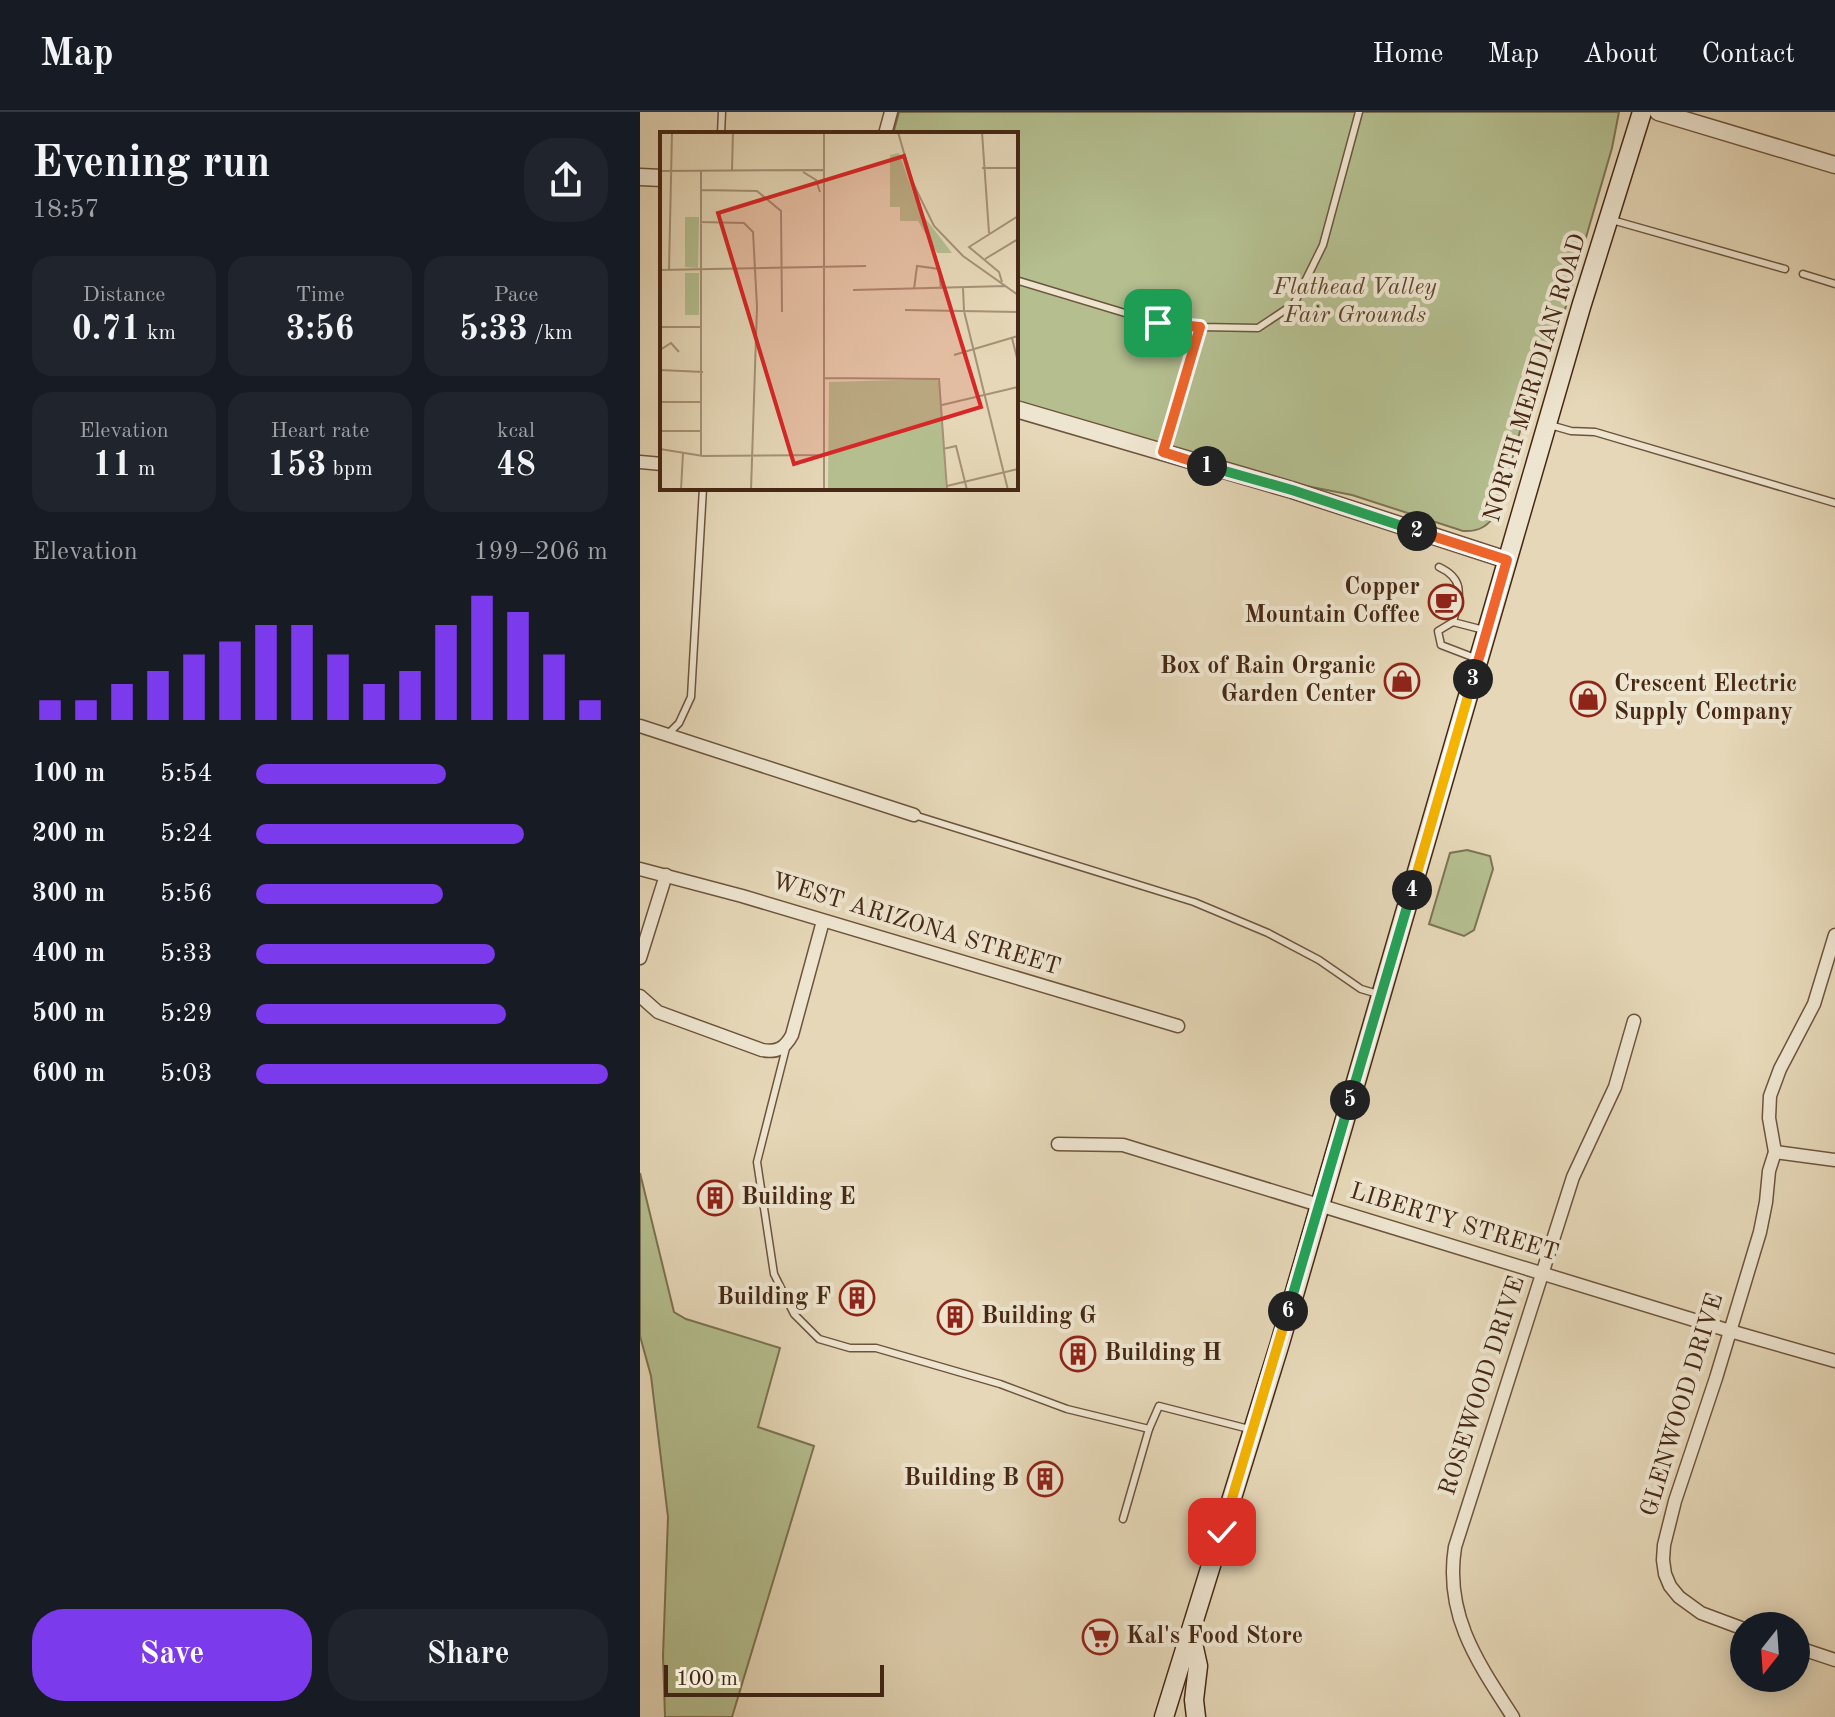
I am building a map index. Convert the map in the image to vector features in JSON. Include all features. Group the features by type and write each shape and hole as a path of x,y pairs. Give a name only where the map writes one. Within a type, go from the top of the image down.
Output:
{"main road":[{"name":"NORTH MERIDIAN ROAD","path":"1164,1717 1253,1430 1547,424 1642,112"},
{"path":"1191,1634 1198,1666 1194,1700 1196,1717"}],"street":[{"path":"886,132 891,112"},
{"path":"1658,112 1835,165"},
{"path":"640,177 660,178"},
{"path":"1018,410 1292,490 1507,560"},
{"path":"640,462 660,464"},
{"path":"640,726 914,815"},
{"name":"WEST ARIZONA STREET","path":"640,869 1178,1026"},
{"path":"640,958 666,875"},
{"path":"640,996 658,1012 762,1050 778,1050 786,1045 792,1035 823,921"},
{"name":"GLENWOOD DRIVE","path":"1730,1624 1701,1613 1670,1586 1663,1560 1666,1531 1760,1232 1775,1152 1769,1118 1770,1096 1780,1069 1814,1004 1835,935"},
{"path":"1820,985 1835,990"},
{"name":"ROSEWOOD DRIVE","path":"1513,1717 1477,1660 1464,1632 1453,1588 1455,1547 1573,1177 1615,1087 1634,1021"},
{"name":"LIBERTY STREET","path":"1058,1144 1123,1145 1835,1361"},
{"path":"1775,1152 1835,1160"},
{"path":"1810,1652 1835,1660"}],"lane":[{"path":"721,132 722,112"},
{"path":"1018,281 1158,323 1258,328 1294,304 1323,245 1359,112"},
{"path":"1609,219 1785,269"},
{"path":"1803,274 1835,284"},
{"path":"1163,452 1200,327"},
{"path":"1547,424 1571,431 1595,432 1835,503"},
{"path":"667,735 679,723 691,697 703,490"},
{"path":"1439,567 1450,572 1458,585 1459,599 1453,622 1438,631 1441,645 1479,659"},
{"path":"1453,622 1487,631"},
{"path":"914,815 1194,902 1268,933 1319,960 1361,989 1381,996"},
{"path":"786,1045 757,1162 774,1274 794,1314 819,1339 850,1348 876,1348 1000,1384 1067,1409 1149,1429"},
{"path":"1123,1519 1149,1429 1159,1406 1253,1430"}],"green space":[{"name":"Flathead Valley Fair Grounds","path":"899,112 1619,112 1612,148 1564,313 1533,385 1497,513 1483,527 1463,531 1352,495 1281,481 1018,403 1018,132 894,132"},
{"path":"1467,850 1490,856 1493,869 1474,930 1464,936 1429,924 1450,853"},
{"path":"640,1173 674,1312 686,1319 780,1348 758,1427 814,1446 732,1717 665,1717 663,1656 668,1517 651,1376 640,1336"}],"place":[{"name":"Copper Mountain Coffee","path":"1446,602"},
{"name":"Box of Rain Organic Garden Center","path":"1402,681"},
{"name":"Crescent Electric Supply Company","path":"1588,699"},
{"name":"Building E","path":"715,1198"},
{"name":"Building F","path":"857,1298"},
{"name":"Building G","path":"955,1317"},
{"name":"Building H","path":"1078,1354"},
{"name":"Building B","path":"1045,1479"},
{"name":"Kal's Food Store","path":"1100,1637"}],"route":[{"path":"1158,323 1200,327 1163,452 1507,560 1280,1343 1222,1532"}]}
